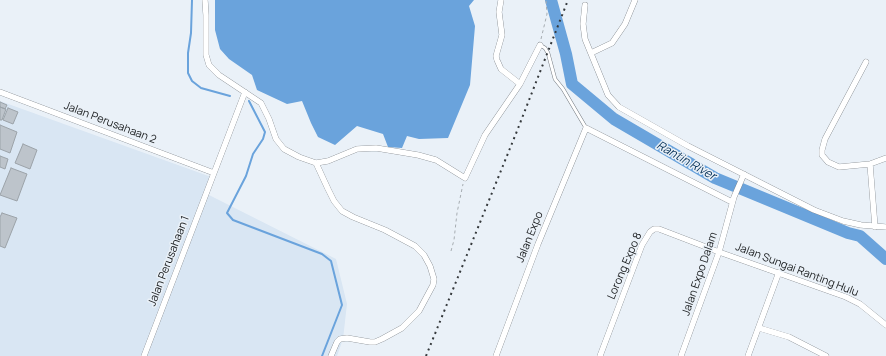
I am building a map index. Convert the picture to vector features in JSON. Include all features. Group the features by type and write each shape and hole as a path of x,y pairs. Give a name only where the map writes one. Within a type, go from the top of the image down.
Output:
{"street":[{"path":"205,0 206,60 212,69 256,99 265,109 276,139 284,149 299,157 316,163 328,161 357,149 376,148 432,159 444,164 465,178 485,135 528,71 540,45"},
{"path":"501,0 500,12 502,35 496,56 501,69 520,84"},
{"path":"591,53 612,43 625,24 635,0"},
{"path":"585,5 583,28 585,39 608,95 613,103 688,146 830,216 842,221 875,227 886,227"},
{"path":"866,62 825,139 822,150 824,159 833,165 849,166 870,164 886,158"},
{"name":"Jalan Perusahaan 2","path":"0,92 214,173"},
{"name":"Jalan Perusahaan 1","path":"144,356 245,92"},
{"path":"586,128 733,200"},
{"name":"Jalan Expo","path":"496,356 538,244 586,128"},
{"path":"316,163 334,201 342,211 385,230 415,246 430,266 434,279 433,285 419,311 402,328 375,342 343,337 337,342 331,356"},
{"path":"870,164 875,227"},
{"name":"Jalan Expo Dalam","path":"681,356 720,252 733,200 744,174"},
{"name":"Lorong Expo 8","path":"600,356 642,245 650,232 654,229 664,230 720,252"},
{"name":"Jalan Sungai Ranting Hulu","path":"720,252 846,297 860,304 886,324"},
{"path":"748,356 779,272"},
{"path":"759,328 789,338 826,356"}],"lane":[{"path":"540,45 545,48 548,53 555,79 563,89 586,128"}],"path":[{"path":"540,45 547,14 546,0"},
{"path":"451,251 454,240 461,189 465,178"}],"shaded area":[{"path":"0,101 214,178 209,195 336,259 347,304 343,339 337,356 0,356"}],"water":[{"path":"215,0 474,0 469,6 475,26 470,85 448,138 419,139 407,136 402,148 388,147 383,134 357,126 335,145 318,137 302,101 287,104 257,90 252,75 229,59 220,49 215,30"}],"building":[{"path":"0,102 7,105 5,109 0,107"},
{"path":"0,107 6,109 2,120 0,120"},
{"path":"8,108 18,112 13,124 3,120"},
{"path":"0,125 17,132 10,153 0,149"},
{"path":"23,144 37,150 30,169 15,163"},
{"path":"0,156 8,159 5,169 0,167"},
{"path":"11,168 27,174 17,201 0,195"},
{"path":"2,213 17,218 5,248 0,246 0,217"}],"waterway":[{"path":"192,0 188,73 192,81 201,88 230,96"},
{"name":"Rantin River","path":"551,0 566,54 572,84 614,119 715,178 848,233 860,236 886,259"},
{"path":"249,101 265,132 263,139 253,154 246,176 227,213 233,220 322,254 331,261 342,305 322,356"}],"railway":[{"path":"426,356 568,0"}]}
